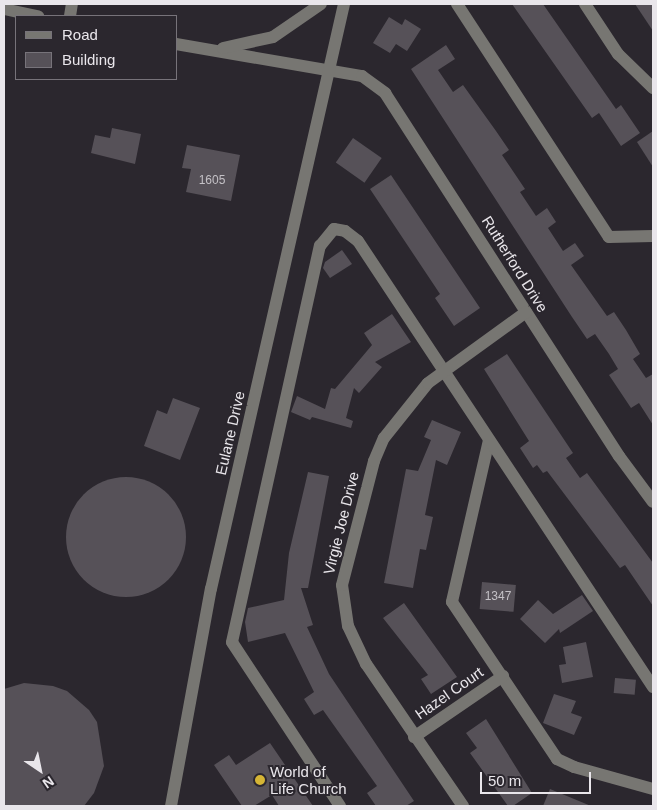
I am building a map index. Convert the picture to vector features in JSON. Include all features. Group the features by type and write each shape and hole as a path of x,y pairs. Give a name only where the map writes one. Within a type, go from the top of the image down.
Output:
{"street":[{"path":"209,50 273,37 321,4"},
{"name":"Eulane Drive","path":"171,806 211,589 344,4"},
{"path":"457,4 609,238 653,236"},
{"path":"585,4 618,54 653,88"},
{"path":"4,9 33,15"},
{"name":"Rutherford Drive","path":"178,44 362,76 391,100 619,456 653,502"},
{"path":"340,806 232,642 325,235 334,230 345,231 358,241 653,687"},
{"name":"Virgie Joe Drive","path":"462,806 366,664 348,626 342,585 374,461 384,438 411,401 443,372 526,312"},
{"path":"488,440 452,602 557,759 574,768 653,789"},
{"name":"Hazel Court","path":"414,737 503,676"}],"building":[{"path":"512,4 543,4 616,109 621,105 640,133 621,146 599,113 592,118"},
{"path":"635,4 653,4 653,31"},
{"path":"389,17 402,25 405,19 421,29 407,51 396,44 390,53 373,43"},
{"path":"446,45 455,59 438,70 453,92 463,85 496,131 509,150 502,155 525,189 520,192 536,216 547,208 556,222 548,228 563,251 575,243 584,256 571,265 607,316 614,312 626,330 640,354 633,359 646,378 653,374 653,425 639,403 631,408 609,375 618,369 609,354 595,334 587,339 411,69"},
{"path":"112,128 141,134 135,164 91,153 95,135 110,138"},
{"path":"653,131 653,167 637,142"},
{"path":"353,138 382,158 364,183 336,163"},
{"path":"187,145 240,155 231,201 186,192 191,169 182,168"},
{"path":"391,175 480,308 454,326 435,298 440,294 370,189"},
{"path":"342,250 352,264 330,278 323,268 325,262"},
{"path":"392,314 411,342 375,362 382,367 359,393 354,388 346,418 353,421 351,428 312,417 310,420 291,412 297,396 325,409 331,388 335,389 372,345 364,333"},
{"path":"507,354 573,453 566,458 580,478 587,473 653,563 653,606 625,565 620,568 547,471 543,473 537,465 533,468 520,448 529,441 484,369"},
{"path":"173,398 200,408 180,460 144,446 157,410 167,414"},
{"path":"432,420 461,432 447,465 436,460 425,515 433,517 426,550 420,549 413,588 384,583 406,469 418,471 431,440 424,437"},
{"path":"308,472 329,476 308,588 301,588 313,625 307,627 329,674 414,801 406,806 376,806 367,793 377,786 323,710 314,715 304,699 314,692 285,633 248,642 245,622 248,608 284,600 289,553"},
{"path":"126,477 149,481 169,494 182,514 186,537 182,560 169,580 149,593 126,597 103,593 83,580 70,560 66,537 70,514 83,494 103,481"},
{"path":"482,582 516,585 514,612 480,609"},
{"path":"582,595 593,611 560,633 559,629 545,643 520,619 538,600 553,614"},
{"path":"404,603 457,677 431,694 421,679 428,675 383,618"},
{"path":"586,642 593,677 562,683 559,665 566,664 563,647"},
{"path":"615,678 636,680 635,695 614,693"},
{"path":"24,683 53,686 67,691 89,710 97,722 104,766 94,793 84,806 4,806 4,689"},
{"path":"554,694 576,701 571,713 582,717 574,735 543,723"},
{"path":"486,719 532,793 513,806 508,806 470,753 477,748 466,733"},
{"name":"World of Life Church","path":"270,743 313,806 279,806 272,795 254,806 242,806 214,765 229,755 236,765"},
{"path":"550,789 591,806 543,806"}],"place":[{"name":"World of Life Church","path":"260,780"}]}
